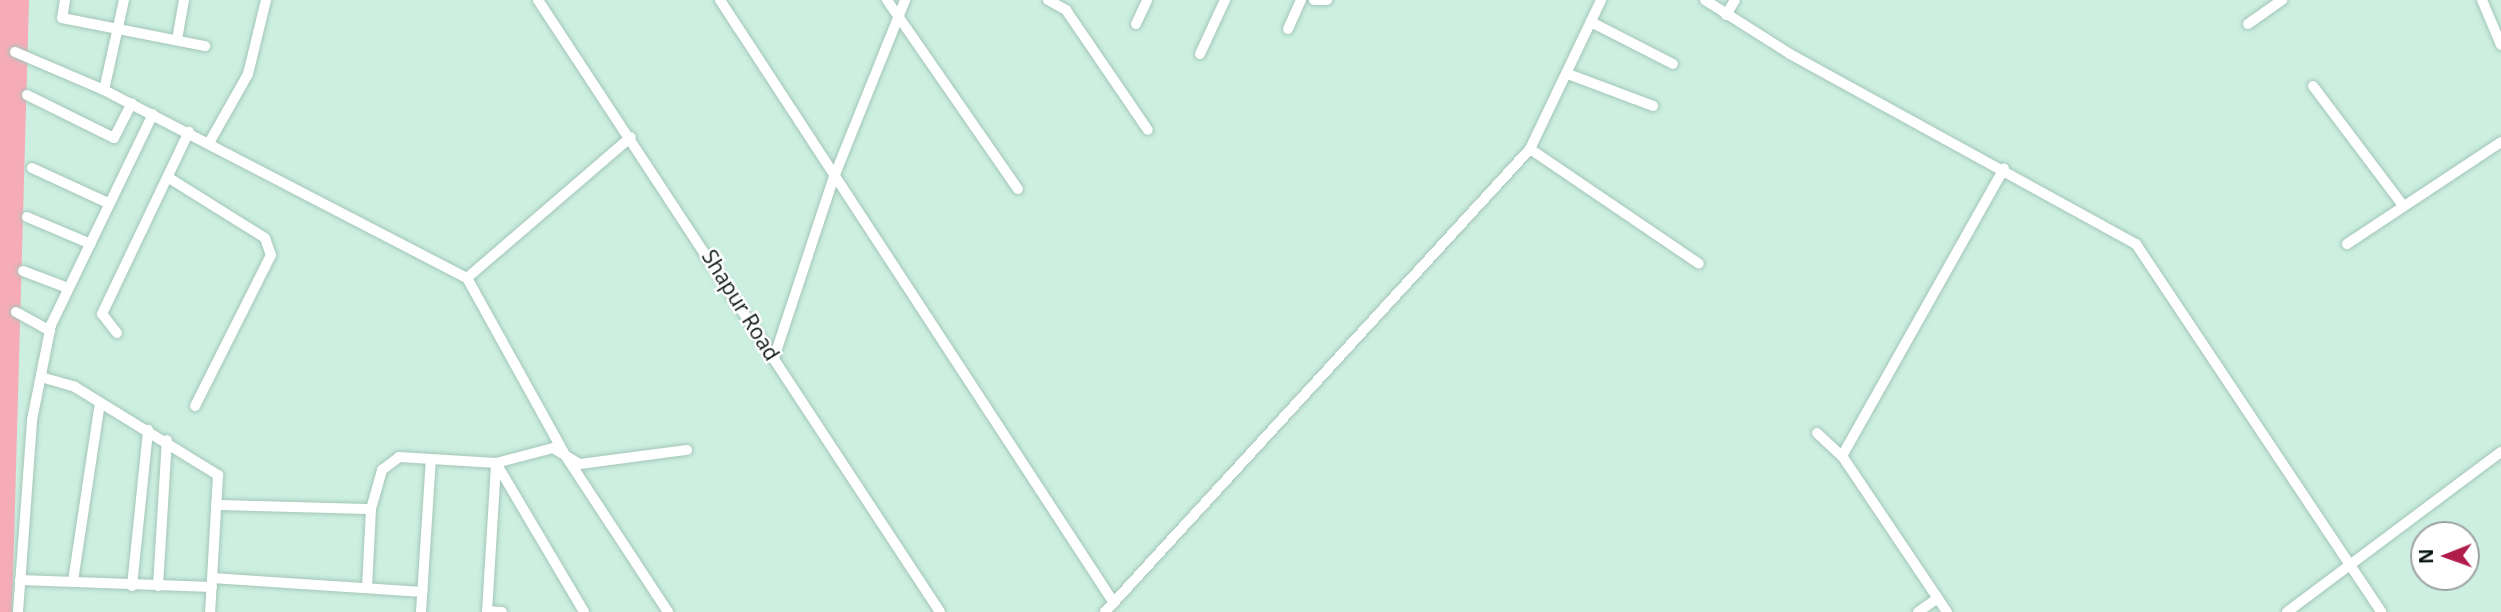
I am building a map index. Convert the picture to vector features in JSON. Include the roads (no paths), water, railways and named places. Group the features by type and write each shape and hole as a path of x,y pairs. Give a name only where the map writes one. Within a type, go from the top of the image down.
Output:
{"street":[{"path":"65,0 62,18 205,46"},
{"path":"104,90 124,0"},
{"path":"177,40 184,0"},
{"path":"209,143 248,74 266,0"},
{"name":"Shapur Road","path":"538,0 631,137 940,612"},
{"path":"720,0 1114,603"},
{"path":"887,0 1018,189"},
{"path":"774,358 834,177 905,0"},
{"path":"1048,0 1068,5 1148,130"},
{"path":"1136,24 1147,0"},
{"path":"1199,54 1225,0"},
{"path":"1288,29 1301,0"},
{"path":"1314,0 1327,0"},
{"path":"1105,612 1530,149 1601,0"},
{"path":"1705,0 1726,15 2136,244 2381,612"},
{"path":"1726,15 1735,0"},
{"path":"2248,24 2282,0"},
{"path":"2482,0 2501,44"},
{"path":"1591,22 1673,64"},
{"path":"15,52 132,103 467,278 565,455 668,612"},
{"path":"1568,74 1653,106"},
{"path":"2313,86 2402,204"},
{"path":"27,95 114,138 132,103"},
{"path":"18,612 41,377 50,331 108,203 153,114"},
{"path":"117,333 102,314 189,132"},
{"path":"467,278 631,137"},
{"path":"2347,244 2402,204 2501,142"},
{"path":"1530,149 1699,264"},
{"path":"32,168 108,203"},
{"path":"1842,456 2004,169"},
{"path":"169,178 265,238 271,255 195,406"},
{"path":"26,217 91,244"},
{"path":"23,271 68,288"},
{"path":"16,312 50,331"},
{"path":"41,377 100,403 167,440 218,475 210,612"},
{"path":"73,582 100,403"},
{"path":"132,586 148,430"},
{"path":"1817,433 1842,456 1947,612"},
{"path":"159,586 167,440"},
{"path":"367,588 371,509 382,470 399,457 496,463 553,448 580,464 687,450"},
{"path":"2287,612 2501,452"},
{"path":"421,612 431,459"},
{"path":"496,463 487,612 502,612"},
{"path":"496,463 584,612"},
{"path":"216,505 371,509"},
{"path":"20,580 132,586 212,582 423,592"},
{"path":"1918,612 1938,598"}]}
